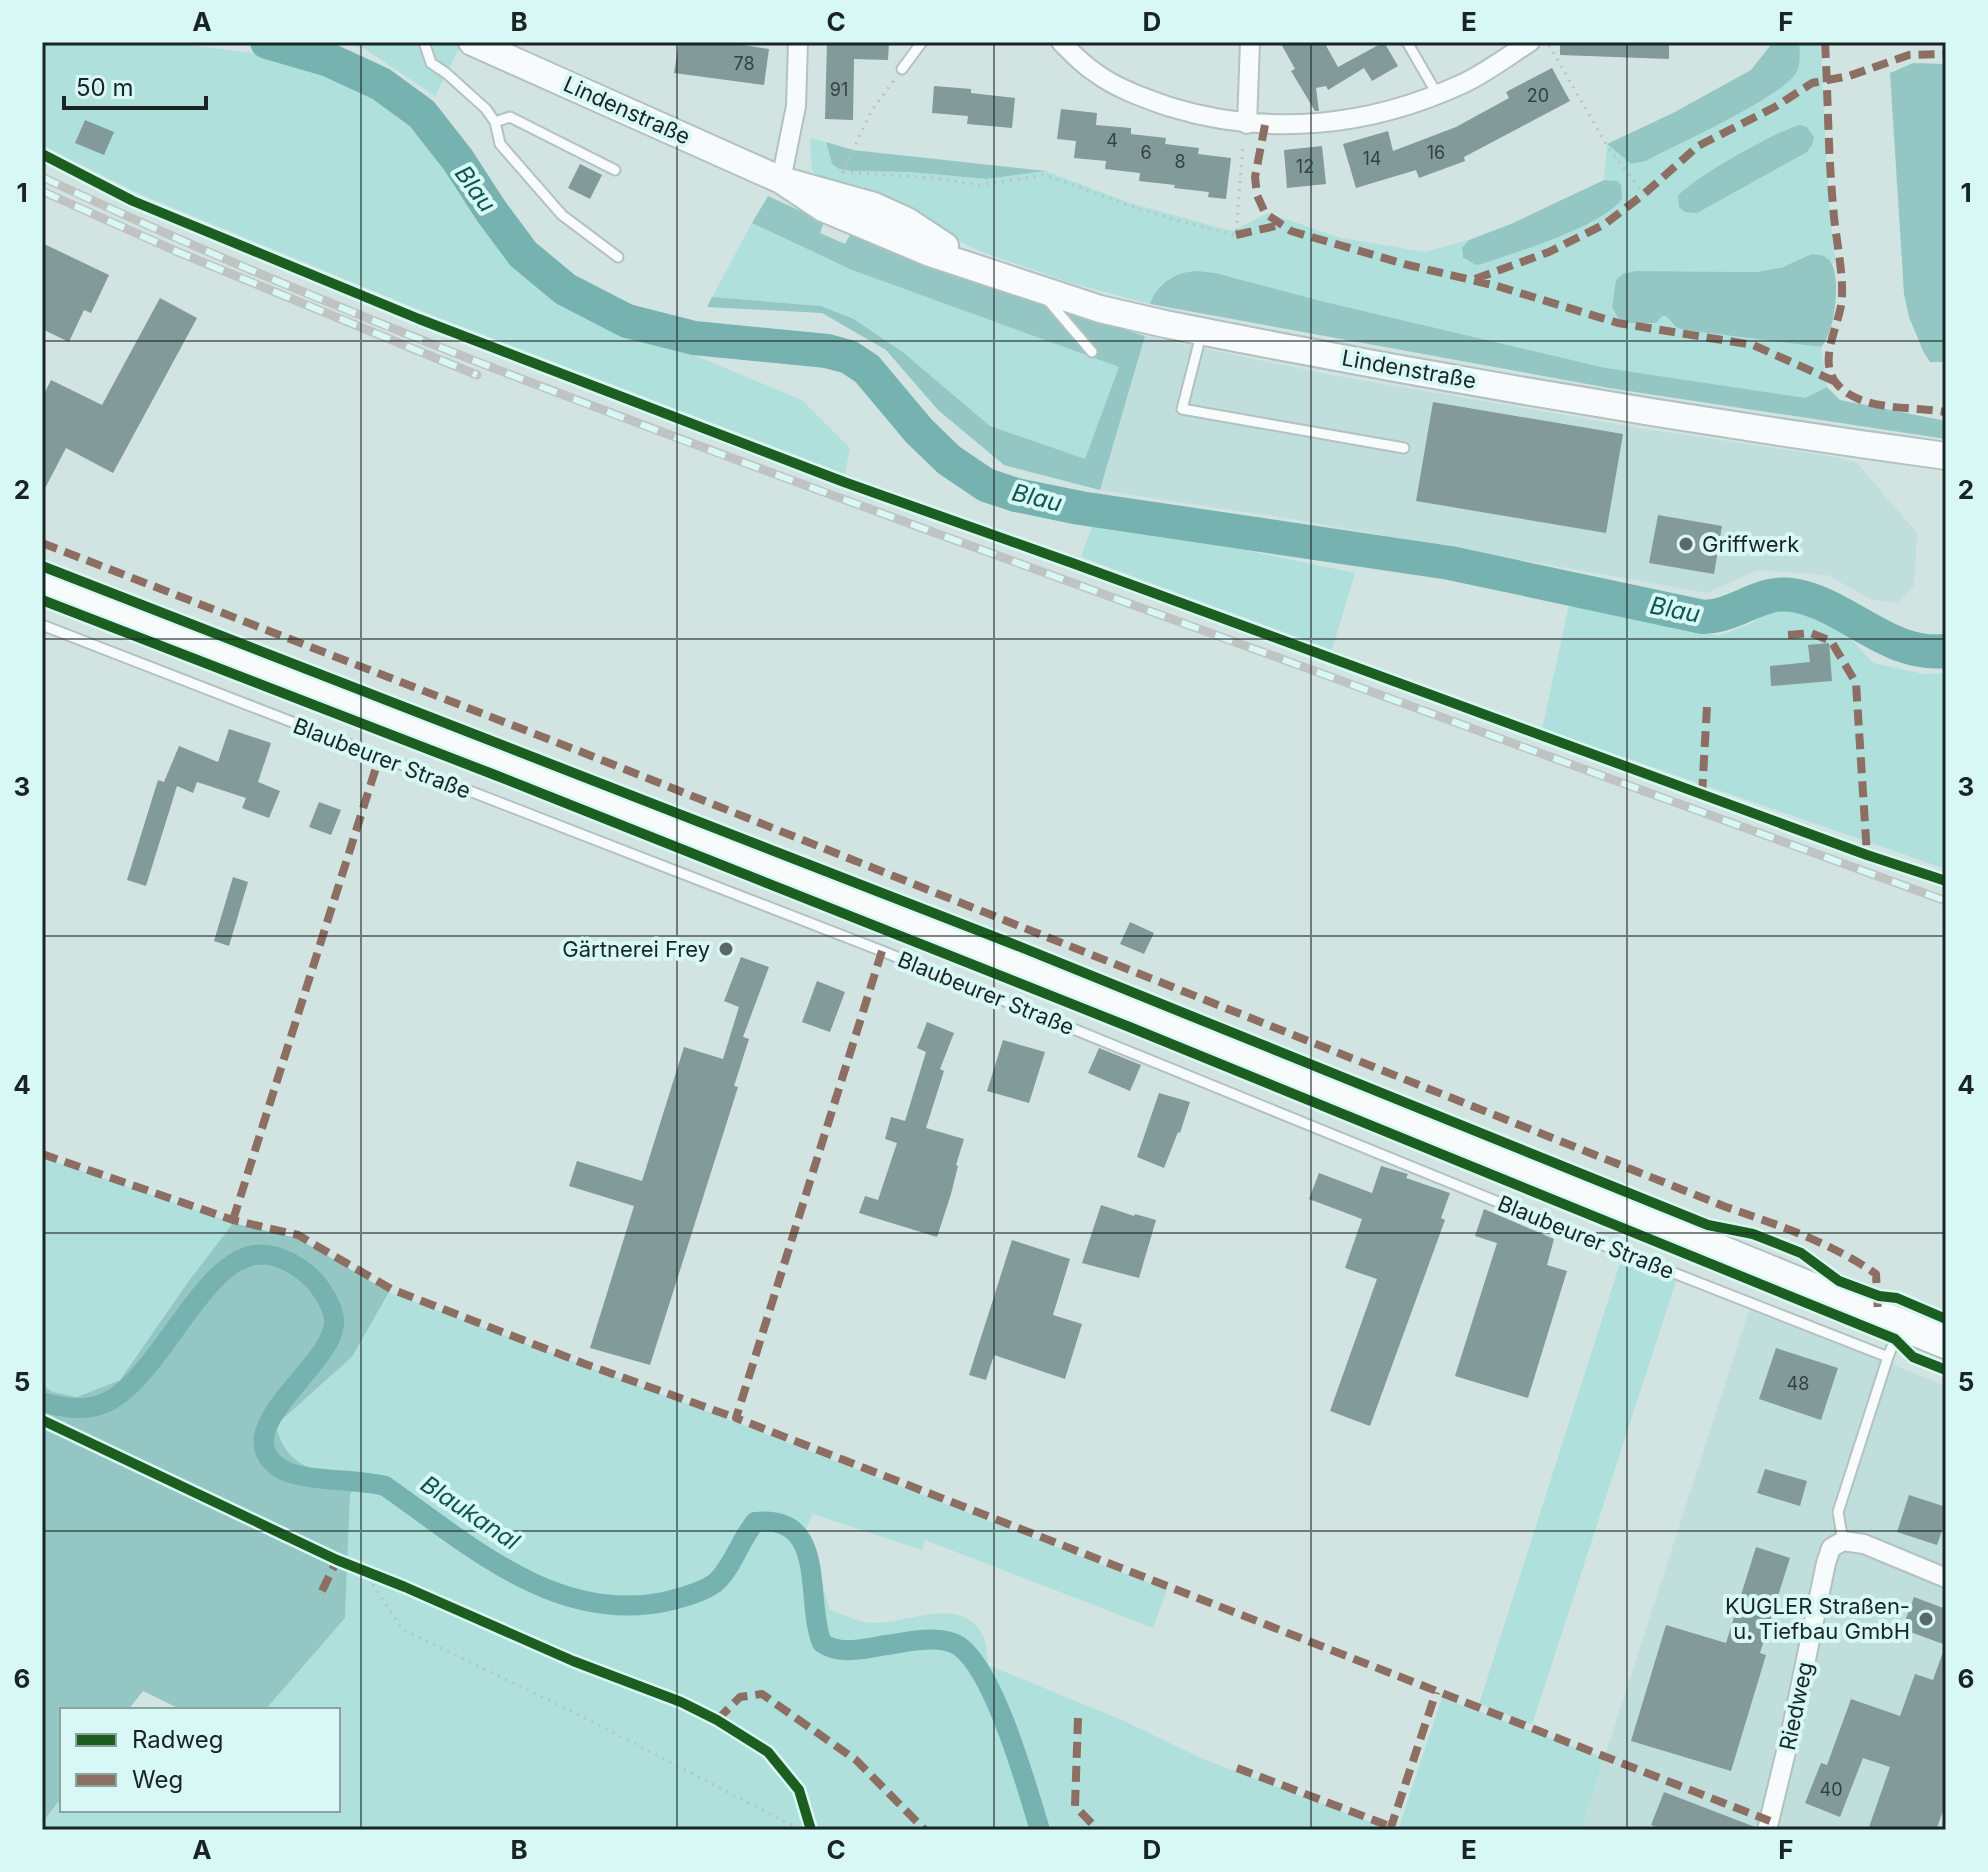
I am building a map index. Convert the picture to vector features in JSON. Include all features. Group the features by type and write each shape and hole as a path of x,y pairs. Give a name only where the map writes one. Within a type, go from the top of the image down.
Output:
{"main road":[{"name":"Blaubeurer Straße","path":"42,581 1128,1008 1946,1343"}],"street":[{"name":"Lindenstraße","path":"472,42 781,180 823,208 930,253 1100,309 1201,332 1578,401 1946,456"},
{"path":"781,180 796,106 798,42"},
{"path":"1061,42 1093,72 1123,89 1196,115 1247,124 1304,125 1377,114 1437,94 1465,83 1530,42"},
{"path":"1247,124 1250,42"},
{"path":"1843,1541 1864,1544 1946,1578"},
{"name":"Riedweg","path":"1767,1830 1826,1563 1831,1548 1843,1541"}],"lane":[{"path":"424,42 431,63 486,109 495,122 500,144 562,215 618,257"},
{"path":"902,69 922,42"},
{"path":"1407,42 1437,94"},
{"path":"495,122 510,117 615,170"},
{"path":"1039,289 1092,352"},
{"path":"1201,332 1182,409 1404,448"},
{"name":"Blaubeurer Straße","path":"42,625 882,951 1623,1253 1888,1357"},
{"path":"1843,1541 1838,1512 1895,1339 1891,1318"}],"path":[{"path":"1547,42 1609,149 1644,194"},
{"path":"902,69 872,110 843,172 933,178 980,185 1045,175 1151,213 1236,235 1242,148"},
{"path":"364,1571 402,1629 583,1717 801,1830"}],"shaded area":[{"path":"42,42 167,42 251,53 321,70 377,91 414,119 449,161 506,252 558,298 623,331 701,358 802,400 850,448 845,474 422,311 137,193 42,145"},
{"path":"343,42 449,42 460,47 435,96 365,49"},
{"path":"1773,42 1799,42 1800,58 1796,73 1771,95 1646,161 1631,164 1607,144 1673,113 1751,70"},
{"path":"1799,42 1820,42 1830,219 1836,262 1833,264 1826,257 1757,272 1635,271 1616,280 1612,307 1666,316 1685,330 1821,347 1827,387 1806,399 1606,368 1214,273 1176,275 1159,286 1150,304 1071,283 979,251 945,234 906,205 822,181 812,170 810,138 826,142 832,164 839,169 852,171 910,172 986,179 1046,171 1130,203 1232,231 1268,213 1341,238 1425,252 1469,240 1462,254 1463,259 1476,265 1549,240 1617,181 1604,180 1607,144 1631,164 1646,161 1769,96 1797,71"},
{"path":"1913,63 1946,64 1946,362 1930,362 1923,351 1909,317 1904,294 1890,73"},
{"path":"1800,125 1807,127 1814,137 1807,152 1697,213 1685,212 1679,207 1678,196 1700,178 1755,145"},
{"path":"826,142 853,150 1046,171 986,179 910,172 852,171 839,169 832,164"},
{"path":"1604,180 1617,181 1621,185 1622,199 1596,219 1557,238 1482,264 1476,265 1463,258 1462,248 1469,240 1511,224"},
{"path":"768,196 824,222 820,233 845,244 851,233 1145,336 1100,490 1004,465 938,410 886,350 822,313 707,307 712,297 821,306 854,319 904,353 990,426 1085,459 1119,367 852,270 752,223"},
{"path":"752,223 852,270 1119,367 1085,460 990,426 904,353 854,319 821,306 712,297"},
{"path":"1812,254 1824,256 1830,261 1836,279 1833,318 1821,347 1685,330 1676,327 1666,316 1656,323 1628,323 1618,318 1612,307 1616,280 1623,274 1635,271 1757,272 1783,267"},
{"path":"1198,271 1606,368 1805,398 1827,387 1840,400 1946,421 1946,439 1609,388 1150,304 1168,280 1182,273"},
{"path":"1145,336 1326,374 1856,462 1917,533 1914,586 1898,603 1873,600 1827,575 1757,570 1707,593 1298,520 1100,490"},
{"path":"1095,519 1355,573 1332,650 1081,557"},
{"path":"1569,605 1719,636 1752,623 1770,610 1790,610 1823,619 1845,632 1873,663 1924,674 1946,673 1946,869 1542,729"},
{"path":"42,1157 233,1223 120,1380 77,1397 53,1392 42,1385"},
{"path":"233,1223 297,1238 389,1292 352,1357 276,1425 287,1451 296,1460 317,1470 358,1476 350,1495 345,1618 267,1708 178,1708 143,1691 130,1708 60,1708 60,1800 42,1823 42,1385 53,1392 77,1397 120,1380"},
{"path":"1622,1257 1677,1278 1532,1725 1479,1704"},
{"path":"389,1292 1167,1590 1153,1628 925,1540 922,1550 813,1514 805,1531 814,1546 829,1609 871,1623 931,1614 960,1616 972,1622 982,1634 988,1665 1122,1720 1203,1759 1391,1830 42,1830 42,1824 60,1800 60,1812 340,1812 340,1708 267,1708 345,1618 350,1495 357,1476 305,1466 295,1460 280,1440 276,1425 352,1357"},
{"path":"1750,1307 1946,1386 1946,1830 1581,1830"},
{"path":"1442,1698 1604,1758 1581,1830 1398,1830"}],"building":[{"path":"679,42 723,42 769,49 764,85 674,73"},
{"path":"827,42 889,42 888,60 854,59 853,120 825,119"},
{"path":"1280,42 1324,42 1338,67 1384,42 1398,66 1372,81 1364,68 1328,90 1326,86 1316,88 1319,111 1315,111 1291,71 1295,69"},
{"path":"1560,42 1669,42 1669,59 1560,55"},
{"path":"1552,68 1570,101 1464,157 1465,161 1419,178 1416,170 1356,188 1343,144 1388,131 1393,151 1456,127 1509,98 1506,92"},
{"path":"934,86 971,89 971,93 1015,98 1012,128 967,124 968,116 932,113"},
{"path":"1061,109 1097,113 1096,125 1131,128 1131,134 1166,138 1165,144 1199,148 1198,154 1231,158 1226,199 1208,197 1209,192 1139,181 1140,173 1105,169 1106,161 1074,158 1076,141 1057,139"},
{"path":"85,120 114,132 104,155 75,143"},
{"path":"1322,146 1326,184 1287,188 1284,150"},
{"path":"580,164 602,175 590,199 568,188"},
{"path":"42,243 109,275 91,313 84,310 69,342 42,329"},
{"path":"160,298 197,318 113,473 66,448 42,494 42,398 51,380 102,405"},
{"path":"1433,402 1623,434 1606,533 1416,501"},
{"name":"Griffwerk","path":"1658,515 1722,526 1714,574 1649,563"},
{"path":"1829,643 1832,681 1771,686 1770,666 1810,662 1808,645"},
{"path":"229,729 271,743 258,782 280,791 269,818 242,808 246,798 197,782 193,793 177,786 146,886 127,880 158,780 164,782 179,746 218,762"},
{"path":"319,802 341,810 331,835 309,827"},
{"path":"233,877 248,882 229,946 214,941"},
{"path":"1130,922 1154,933 1144,954 1120,944"},
{"path":"741,957 769,967 743,1037 749,1039 734,1086 738,1087 650,1365 590,1348 634,1206 569,1186 577,1161 642,1181 684,1047 723,1059 739,1007 724,1001"},
{"path":"817,981 845,992 830,1032 802,1022"},
{"path":"927,1022 954,1033 940,1069 944,1071 926,1128 964,1139 937,1237 859,1213 865,1196 878,1200 897,1143 885,1139 891,1117 905,1121 926,1052 917,1048"},
{"path":"1003,1040 1045,1052 1029,1103 987,1091"},
{"path":"1099,1048 1141,1065 1130,1091 1088,1073"},
{"path":"1159,1093 1190,1102 1164,1168 1137,1157"},
{"path":"1381,1166 1450,1193 1441,1218 1445,1220 1370,1426 1330,1411 1377,1279 1345,1268 1362,1219 1309,1199 1319,1173 1372,1193"},
{"path":"1101,1205 1156,1220 1139,1278 1082,1263"},
{"path":"1484,1209 1554,1239 1547,1265 1567,1271 1528,1398 1455,1376 1497,1243 1475,1236"},
{"path":"1012,1240 1070,1259 1053,1315 1082,1324 1065,1379 994,1355 986,1380 969,1375"},
{"path":"1776,1348 1838,1368 1821,1420 1759,1399"},
{"path":"1765,1469 1807,1481 1800,1506 1757,1493"},
{"path":"1909,1495 1946,1507 1946,1519 1937,1545 1897,1532"},
{"path":"1756,1547 1790,1558 1760,1653 1766,1655 1731,1771 1631,1741 1666,1625 1726,1643"},
{"name":"KUGLER Straßen- u. Tiefbau GmbH","path":"1914,1597 1946,1609 1946,1645 1902,1629"},
{"path":"1944,1649 1946,1803 1936,1830 1868,1830 1890,1767 1863,1758 1840,1817 1805,1803 1821,1763 1827,1765 1851,1699 1900,1716 1915,1674 1933,1680"},
{"path":"1664,1792 1755,1827 1755,1830 1664,1830 1651,1825"}],"waterway":[{"name":"Blau","path":"267,42 329,60 381,84 422,114 523,254 565,289 627,321 694,338 827,351 849,357 867,369 919,431 949,460 986,485 1016,495 1080,508 1450,563 1703,617 1726,613 1769,596 1792,595 1831,608 1905,646 1925,651 1946,651"},
{"name":"Blaukanal","path":"42,1402 82,1408 96,1406 119,1395 140,1375 202,1294 223,1272 245,1258 268,1255 283,1259 305,1272 317,1284 331,1307 334,1324 329,1341 285,1397 264,1435 265,1452 278,1467 300,1476 385,1486 514,1574 549,1590 586,1601 624,1606 664,1602 709,1587 726,1570 755,1522 778,1523 794,1531 804,1545 810,1563 822,1643 837,1649 853,1650 943,1640 959,1646 972,1659 997,1704 1040,1830"}],"railway":[{"path":"42,177 271,279 621,417 1946,901"},
{"path":"42,191 178,252 477,375"}],"marked path":[{"path":"1825,42 1831,185 1842,286 1841,308 1829,353 1831,374 1847,393 1873,404 1946,412"},
{"path":"1475,279 1549,252 1605,224 1698,146 1775,107 1812,83 1849,76 1909,55 1946,54"},
{"path":"1265,125 1255,177 1257,195 1265,213 1291,231 1408,265 1497,286 1618,323 1753,345 1834,381"},
{"path":"1236,235 1280,225"},
{"path":"42,543 579,751 1803,1235 1876,1274 1878,1313"},
{"path":"1788,635 1811,633 1831,641 1856,683 1867,855"},
{"path":"1702,795 1707,706"},
{"path":"233,1220 379,758"},
{"path":"882,951 736,1418 1770,1821"},
{"path":"42,1154 233,1220 298,1235 391,1289 736,1418"},
{"path":"322,1591 337,1560"},
{"path":"1390,1830 1436,1692"},
{"path":"717,1720 740,1697 762,1694 856,1760 925,1830"},
{"path":"1078,1718 1075,1806 1098,1830"},
{"path":"1237,1768 1392,1827"}],"cycle path":[{"path":"42,154 133,201 419,319 844,482 1867,855 1946,881"},
{"path":"42,566 1013,944 1708,1225 1753,1234 1801,1253 1839,1281 1879,1296 1897,1298 1946,1319"},
{"path":"42,600 495,775 1127,1026 1895,1339 1913,1357 1946,1370"},
{"path":"42,1420 337,1560 573,1661 681,1702 717,1720 768,1752 799,1790 811,1830"}],"place":[{"name":"Griffwerk","path":"1686,544"},
{"name":"Gärtnerei Frey","path":"726,949"},
{"name":"KUGLER Straßen- u. Tiefbau GmbH","path":"1926,1619"}]}
